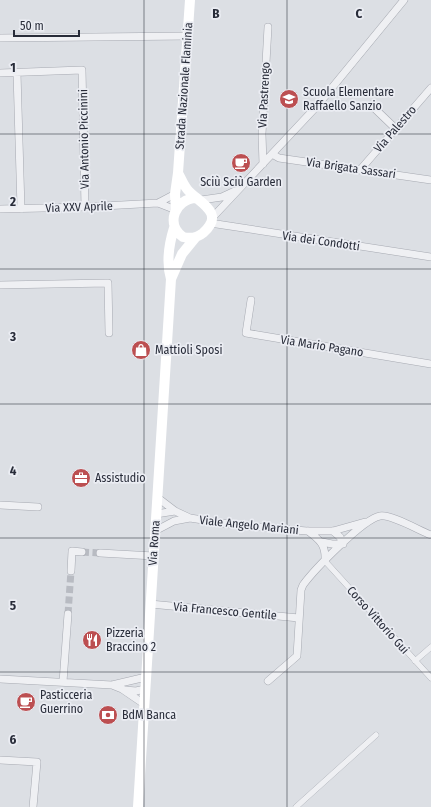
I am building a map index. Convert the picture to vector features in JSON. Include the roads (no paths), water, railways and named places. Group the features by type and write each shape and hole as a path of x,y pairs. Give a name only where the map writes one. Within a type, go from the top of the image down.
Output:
{"main road":[{"name":"Strada Nazionale Flaminia","path":"174,228 174,217 176,210 175,194 178,173 190,0"},
{"path":"174,228 183,237 195,238 205,231 210,221 209,209 187,189 178,173"},
{"path":"176,210 185,201 199,199"},
{"name":"Via Roma","path":"138,807 171,279 168,267 170,240 174,228"},
{"name":"Via Roma","path":"171,279 182,254 195,238"}],"street":[{"path":"210,221 317,106 404,0"},
{"name":"Via Pastrengo","path":"263,164 262,134 268,27"},
{"path":"0,38 188,36"},
{"name":"Via Antonio Piccinini","path":"17,73 82,70 85,207"},
{"path":"0,73 17,73 21,209"},
{"name":"Via Palestro","path":"360,170 431,88"},
{"path":"423,98 431,99"},
{"path":"371,105 396,129"},
{"name":"Via Brigata Sassari","path":"272,154 280,158 431,180"},
{"path":"199,199 222,197 239,189"},
{"name":"Via XXV Aprile","path":"158,203 175,194"},
{"name":"Via XXV Aprile","path":"0,209 85,207 158,203 176,210"},
{"name":"Via dei Condotti","path":"210,221 431,257"},
{"path":"0,285 108,283 109,333"},
{"name":"Via Mario Pagano","path":"252,300 246,333 431,364"},
{"name":"Viale Angelo Mariani","path":"158,498 175,511 190,518 235,526 307,531 333,531 352,527 380,516 388,517 431,535"},
{"path":"0,505 38,507"},
{"path":"156,514 175,511"},
{"path":"156,514 174,521"},
{"name":"Viale Angelo Mariani","path":"155,531 174,521 190,518"},
{"path":"268,682 297,656 301,590 303,585 325,561 369,520"},
{"name":"Viale Angelo Mariani","path":"307,531 322,542"},
{"path":"333,531 340,537 343,544"},
{"path":"322,542 343,544"},
{"path":"322,542 326,552 325,561"},
{"path":"71,571 72,551 82,552"},
{"path":"100,553 154,556"},
{"name":"Corso Vittorio Gui","path":"325,561 431,678"},
{"name":"Via Francesco Gentile","path":"150,604 299,618"},
{"path":"63,682 68,614"},
{"path":"415,661 431,646"},
{"path":"0,679 112,685 146,677"},
{"path":"112,685 122,689 144,704"},
{"path":"122,689 136,691 145,689"},
{"path":"296,807 376,735"},
{"path":"0,760 37,762 33,807"}],"tunnel":[{"path":"82,552 100,553"},
{"path":"68,614 71,571"}],"place":[{"name":"Scuola Elementare Raffaello Sanzio","path":"289,99"},
{"name":"Sciù Sciù Garden","path":"241,163"},
{"name":"Mattioli Sposi","path":"141,350"},
{"name":"Assistudio","path":"81,478"},
{"name":"Pizzeria Braccino 2","path":"92,640"},
{"name":"Pasticceria Guerrino","path":"26,702"},
{"name":"BdM Banca","path":"108,715"}]}
